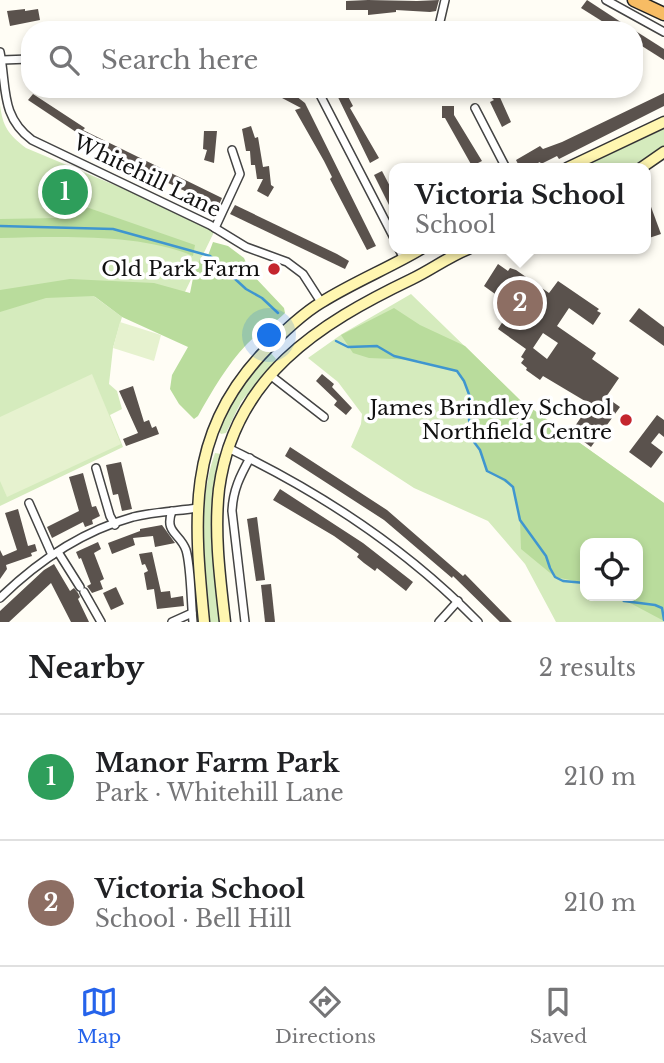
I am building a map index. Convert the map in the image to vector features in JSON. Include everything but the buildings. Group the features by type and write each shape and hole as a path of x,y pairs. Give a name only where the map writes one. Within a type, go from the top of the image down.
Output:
{"highway":[{"path":"634,0 654,4 664,14"}],"main road":[{"path":"578,163 664,122"},
{"path":"648,163 664,152"},
{"path":"205,622 198,554 199,486 210,438 226,401 251,366 296,321 321,302 402,254 414,278"},
{"path":"225,622 219,490 228,448 246,407 269,374 332,322 455,254"},
{"path":"321,302 332,322"},
{"path":"210,438 228,448"}],"street":[{"path":"440,21 445,0"},
{"path":"606,0 664,32"},
{"path":"1,56 21,58"},
{"name":"Whitehill Lane","path":"1,56 7,107 13,122 23,134 215,228 246,247 287,262 303,274 321,302"},
{"path":"322,98 389,228"},
{"path":"475,108 503,163"},
{"path":"215,228 240,174 232,150"},
{"path":"269,374 324,417"},
{"path":"228,448 285,476 370,531 458,601 478,622"},
{"path":"244,622 232,511 233,494 250,458"},
{"path":"96,468 115,525"},
{"path":"29,503 55,553 101,622"},
{"path":"0,598 26,574 55,553 130,518 198,508"},
{"path":"172,511 168,520 170,529 185,549 193,622"},
{"path":"439,622 458,601"},
{"path":"172,622 192,613"}],"green space":[{"path":"0,105 7,130 26,148 210,225 215,230 182,298 95,297 122,317 113,348 109,384 117,391 122,409 110,415 123,447 0,506"},
{"path":"664,129 664,148 642,163 592,163"},
{"path":"86,207 195,245 193,256 148,243 123,240 72,237 0,238 0,219 58,218"},
{"path":"213,242 228,246 244,258 250,272 284,308 285,313 240,352 194,419 179,404 170,389 172,375 188,347 122,317 94,296 46,298 0,312 0,290 70,279 154,283 190,293 200,259 206,261"},
{"path":"411,294 521,401 664,503 664,622 556,622 525,564 488,521 414,488 351,447 361,424 362,414 338,382 308,358 342,334"},
{"path":"394,308 420,325 465,346 521,401 664,503 664,621 626,601 643,601 643,538 580,538 580,582 555,577 521,549 520,520 513,487 487,471 473,436 468,391 457,371 417,360 369,358 353,353 341,335"},
{"path":"120,322 161,335 154,361 113,348"},
{"path":"270,352 276,359 241,402 226,433 221,434 219,431 231,403"},
{"path":"92,374 121,444 7,497 0,481 0,417"},
{"path":"215,453 221,454 211,540 220,622 210,622 204,558 204,515 205,494"}],"waterway":[{"path":"0,226 113,229 210,256 246,289 262,298 278,313"},
{"path":"336,341 348,347 377,346 394,356 457,371 470,397 469,420 474,442 480,450 487,471 513,487 520,520 546,556 555,577 563,581 580,583"},
{"path":"624,601 662,608 664,620"}],"place":[{"name":"Manor Farm Park","path":"65,192"},
{"name":"Old Park Farm","path":"274,269"},
{"name":"Victoria School","path":"520,303"},
{"name":"James Brindley School Northfield Centre","path":"626,420"}]}
